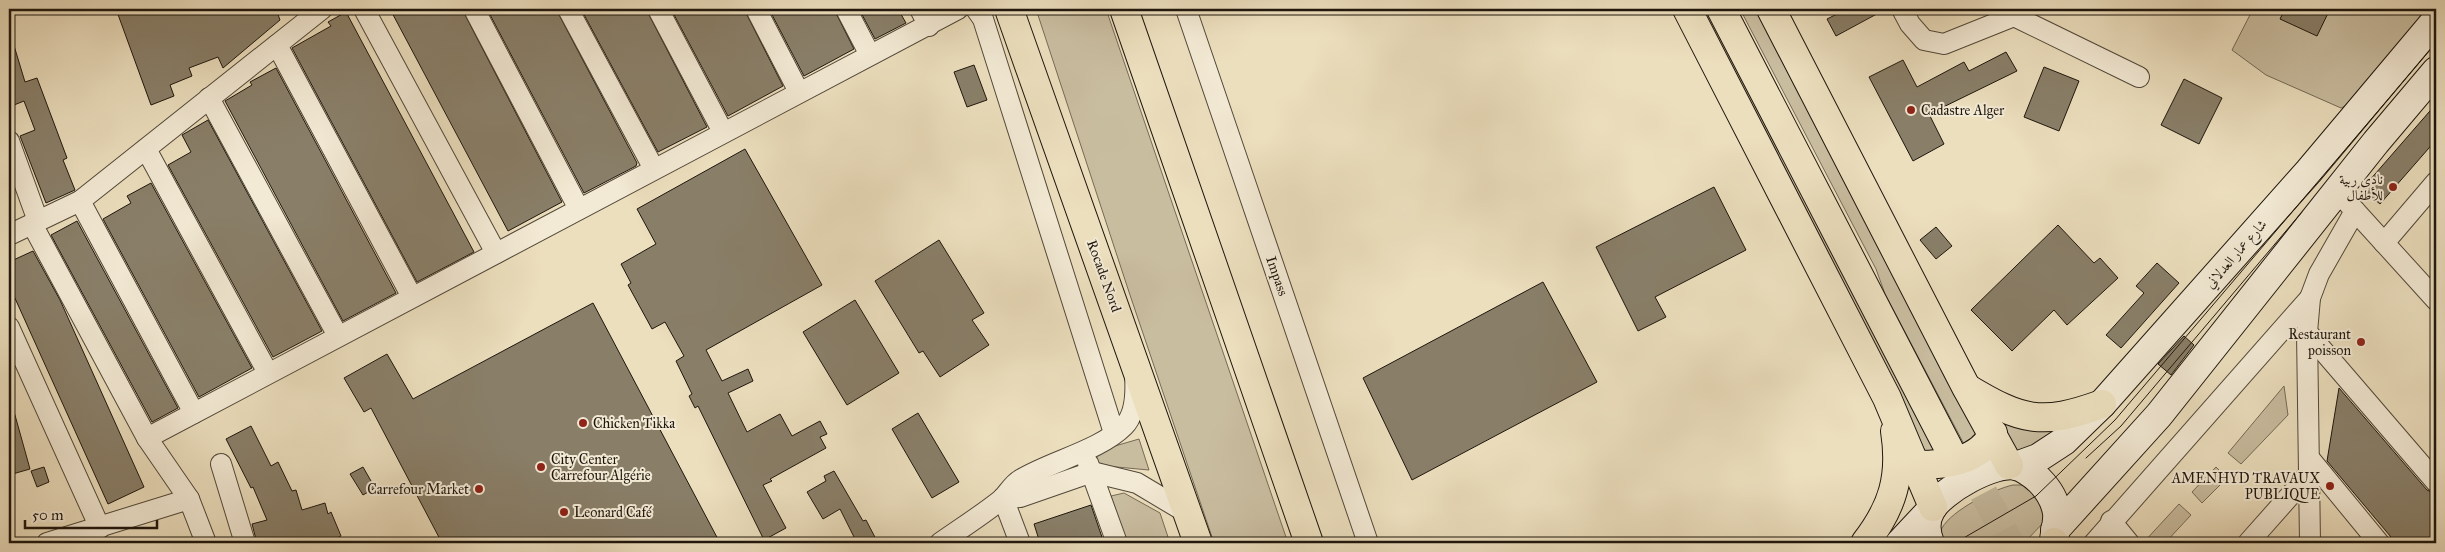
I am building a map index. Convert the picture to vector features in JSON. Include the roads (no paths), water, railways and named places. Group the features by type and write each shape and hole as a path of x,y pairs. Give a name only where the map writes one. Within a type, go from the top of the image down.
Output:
{"highway":[{"name":"Rocade Nord","path":"1009,9 1198,543"},
{"path":"1124,9 1309,543"},
{"path":"1686,9 1887,398 1917,465 1931,509"},
{"path":"1721,9 1954,446 1733,9"},
{"path":"1771,9 1966,387 2013,466"},
{"path":"1966,387 2004,409 2040,418 2070,415 2102,404"},
{"path":"1865,543 1875,530 1892,497 1898,474 1895,431 1887,398"},
{"path":"1917,465 1944,465 1971,455 1986,444 1993,434"}],"main road":[{"name":"شارع عمار العدلاني","path":"1900,543 1945,496 1970,478 1992,469 2013,466 2038,458 2064,441 2102,404 2302,178 2436,20"},
{"path":"2054,540 2159,415 2337,191 2436,71"},
{"path":"2013,466 2029,472 2050,492 2057,513 2054,540"},
{"path":"1930,543 1926,526 1931,509"}],"street":[{"path":"9,235 80,201 322,9"},
{"path":"364,9 496,253"},
{"path":"474,9 579,208"},
{"path":"568,9 654,169"},
{"path":"658,9 723,132"},
{"path":"756,9 799,92"},
{"path":"846,9 870,55"},
{"path":"147,438 870,55 925,17 958,9"},
{"path":"976,9 983,19 1114,433"},
{"name":"Impass","path":"1186,9 1368,543"},
{"path":"1902,9 1910,24 1924,40 1944,44 2014,16 2139,77"},
{"path":"277,45 412,297"},
{"path":"209,98 338,336"},
{"path":"9,141 35,222 147,438 189,499 206,543"},
{"path":"146,149 268,373"},
{"path":"2384,242 2436,182"},
{"path":"2337,191 2436,300"},
{"path":"80,201 194,413"},
{"path":"2310,543 2307,332 2310,298 2319,274 2355,211"},
{"path":"2094,543 2111,521 2310,298"},
{"path":"9,327 100,528"},
{"path":"2307,332 2436,482"},
{"path":"940,543 1003,498 1018,481 1046,466 1085,451 1125,425 1132,410 1136,386 1132,353"},
{"path":"1085,451 1117,543"},
{"path":"220,464 245,543"},
{"path":"2248,543 2310,466"},
{"path":"2310,466 2379,543"},
{"path":"1003,498 1020,497 1092,472 1137,484 1189,514"},
{"path":"1003,498 1020,543"},
{"path":"47,543 189,499"},
{"path":"2111,521 2129,543"}],"tunnel":[{"path":"1964,456 2010,543"}],"tram line":[{"path":"1955,543 2036,496 2115,420 2436,43"},
{"path":"2086,458 2121,426 2302,212"}],"place":[{"name":"Cadastre Alger","path":"1911,110"},
{"name":"نادي ربية للأطفال","path":"2393,187"},
{"name":"Restaurant poisson","path":"2361,342"},
{"name":"Chicken Tikka","path":"583,423"},
{"name":"City Center Carrefour Algérie","path":"541,467"},
{"name":"AMENHYD TRAVAUX PUBLIQUE","path":"2330,486"},
{"name":"Carrefour Market","path":"479,489"},
{"name":"Leonard Café","path":"564,512"}]}
